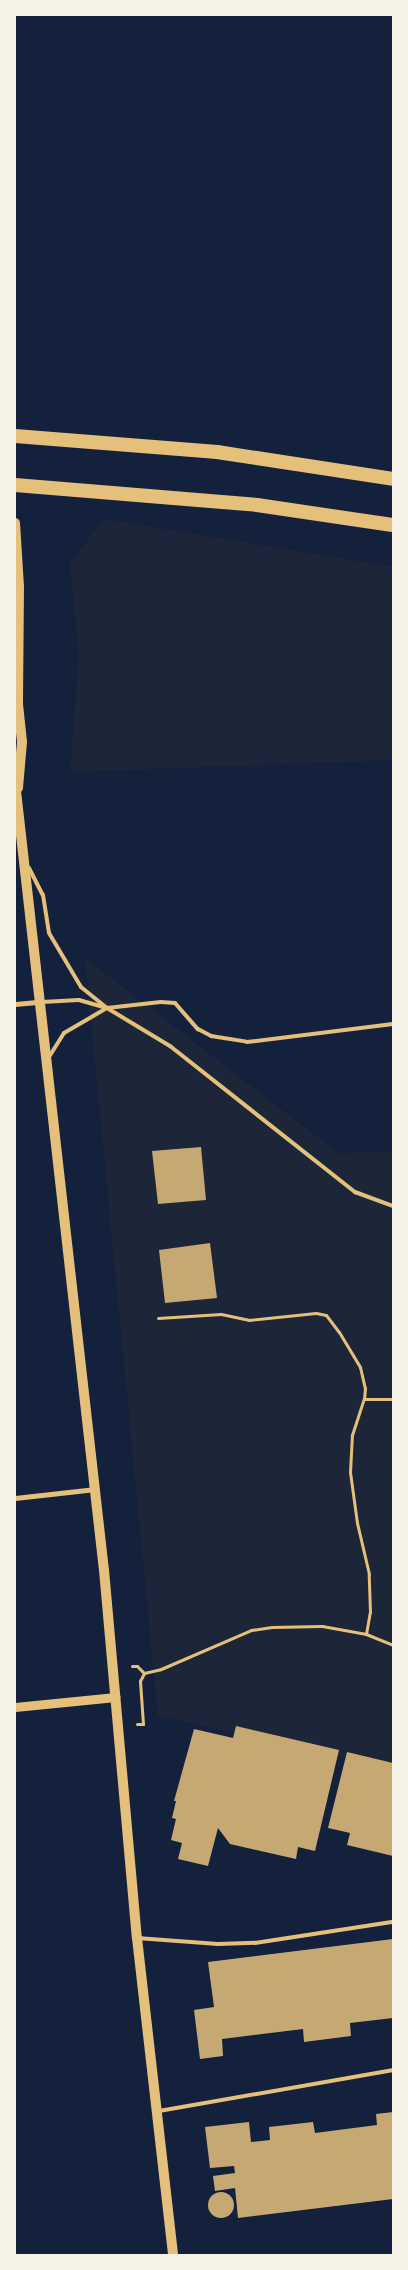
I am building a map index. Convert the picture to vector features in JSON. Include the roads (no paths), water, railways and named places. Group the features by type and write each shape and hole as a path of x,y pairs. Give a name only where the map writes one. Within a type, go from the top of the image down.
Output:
{"highway":[{"path":"15,436 217,452 393,479"},
{"path":"15,485 257,505 393,526"}],"main road":[{"path":"15,523 18,694 22,742 16,789 96,1489 138,1938 172,2255"}],"street":[{"path":"15,1004 40,1002"},
{"path":"15,1498 96,1489"},
{"path":"15,1708 116,1697"}],"lane":[{"path":"25,861 42,895 49,933 81,987 107,1008 170,1046 355,1192 393,1206"},
{"path":"40,1002 79,1000 107,1008 161,1002 175,1004 198,1030 211,1036 247,1042 393,1024"},
{"path":"46,1060 64,1033 107,1008"},
{"path":"138,1938 218,1944 255,1943 393,1922"},
{"path":"157,2111 393,2070"}]}
